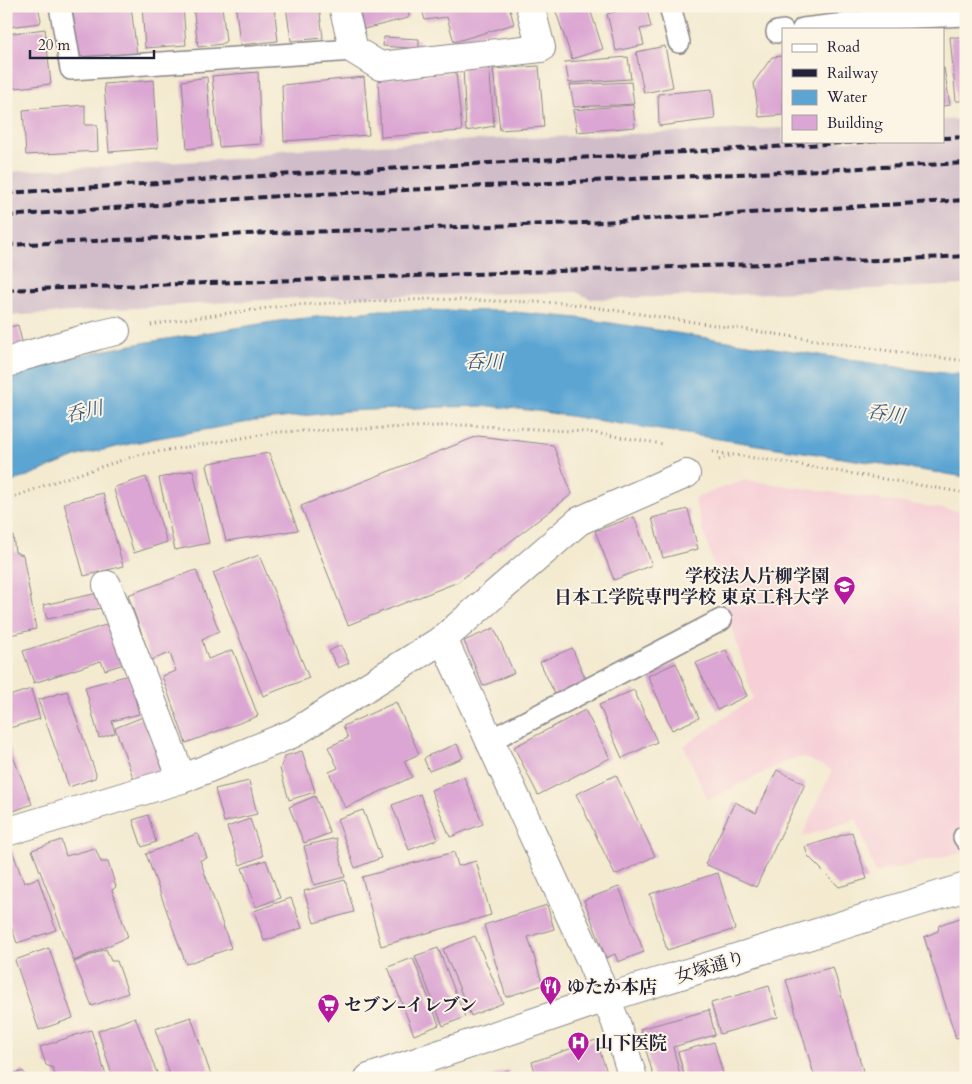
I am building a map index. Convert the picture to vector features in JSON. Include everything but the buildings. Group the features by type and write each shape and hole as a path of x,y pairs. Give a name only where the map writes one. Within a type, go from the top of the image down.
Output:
{"street":[{"path":"343,6 354,50 380,66 541,48 530,6"},
{"path":"6,364 21,357 99,334 116,332"},
{"path":"6,832 182,779 294,733 442,639 545,554 579,521 686,474"},
{"path":"107,585 182,779"},
{"path":"442,639 592,962 616,1023 633,1078"},
{"name":"女塚通り","path":"369,1078 606,998 966,887"}],"lane":[{"path":"60,6 71,69 354,50"},
{"path":"670,6 679,42"},
{"path":"808,28 896,12 966,16"},
{"path":"489,741 721,620"}],"path":[{"path":"116,332 185,319 290,305 432,299 565,303 966,361"},
{"path":"6,500 51,482 138,455 278,432 465,425 588,432 665,444"},
{"path":"704,450 966,493"}],"shaded area":[{"path":"966,119 966,285 591,299 576,292 296,298 6,316 6,172 249,158 280,150 473,140 782,128 782,142 944,142 944,120"},
{"name":"学校法人片柳学園 日本工学院専門学校 東京工科大学","path":"746,480 966,512 966,852 875,873 857,819 802,837 832,770 803,757 789,760 708,800 684,746 753,698 694,499"}],"water":[{"name":"呑川","path":"381,310 503,311 578,318 923,371 966,375 966,477 537,411 489,406 347,411 255,421 152,439 81,455 6,485 6,378 76,356 142,343 279,321"}],"railway":[{"path":"944,138 966,137"},
{"path":"6,193 277,175 859,142"},
{"path":"6,216 279,196 966,163"},
{"path":"6,245 270,233 584,223 966,200"},
{"path":"6,290 966,256"}],"place":[{"name":"学校法人片柳学園 日本工学院専門学校 東京工科大学","path":"845,605"},
{"name":"ゆたか本店","path":"551,1006"},
{"name":"セブン-イレブン","path":"328,1024"},
{"name":"山下医院","path":"579,1062"}]}
